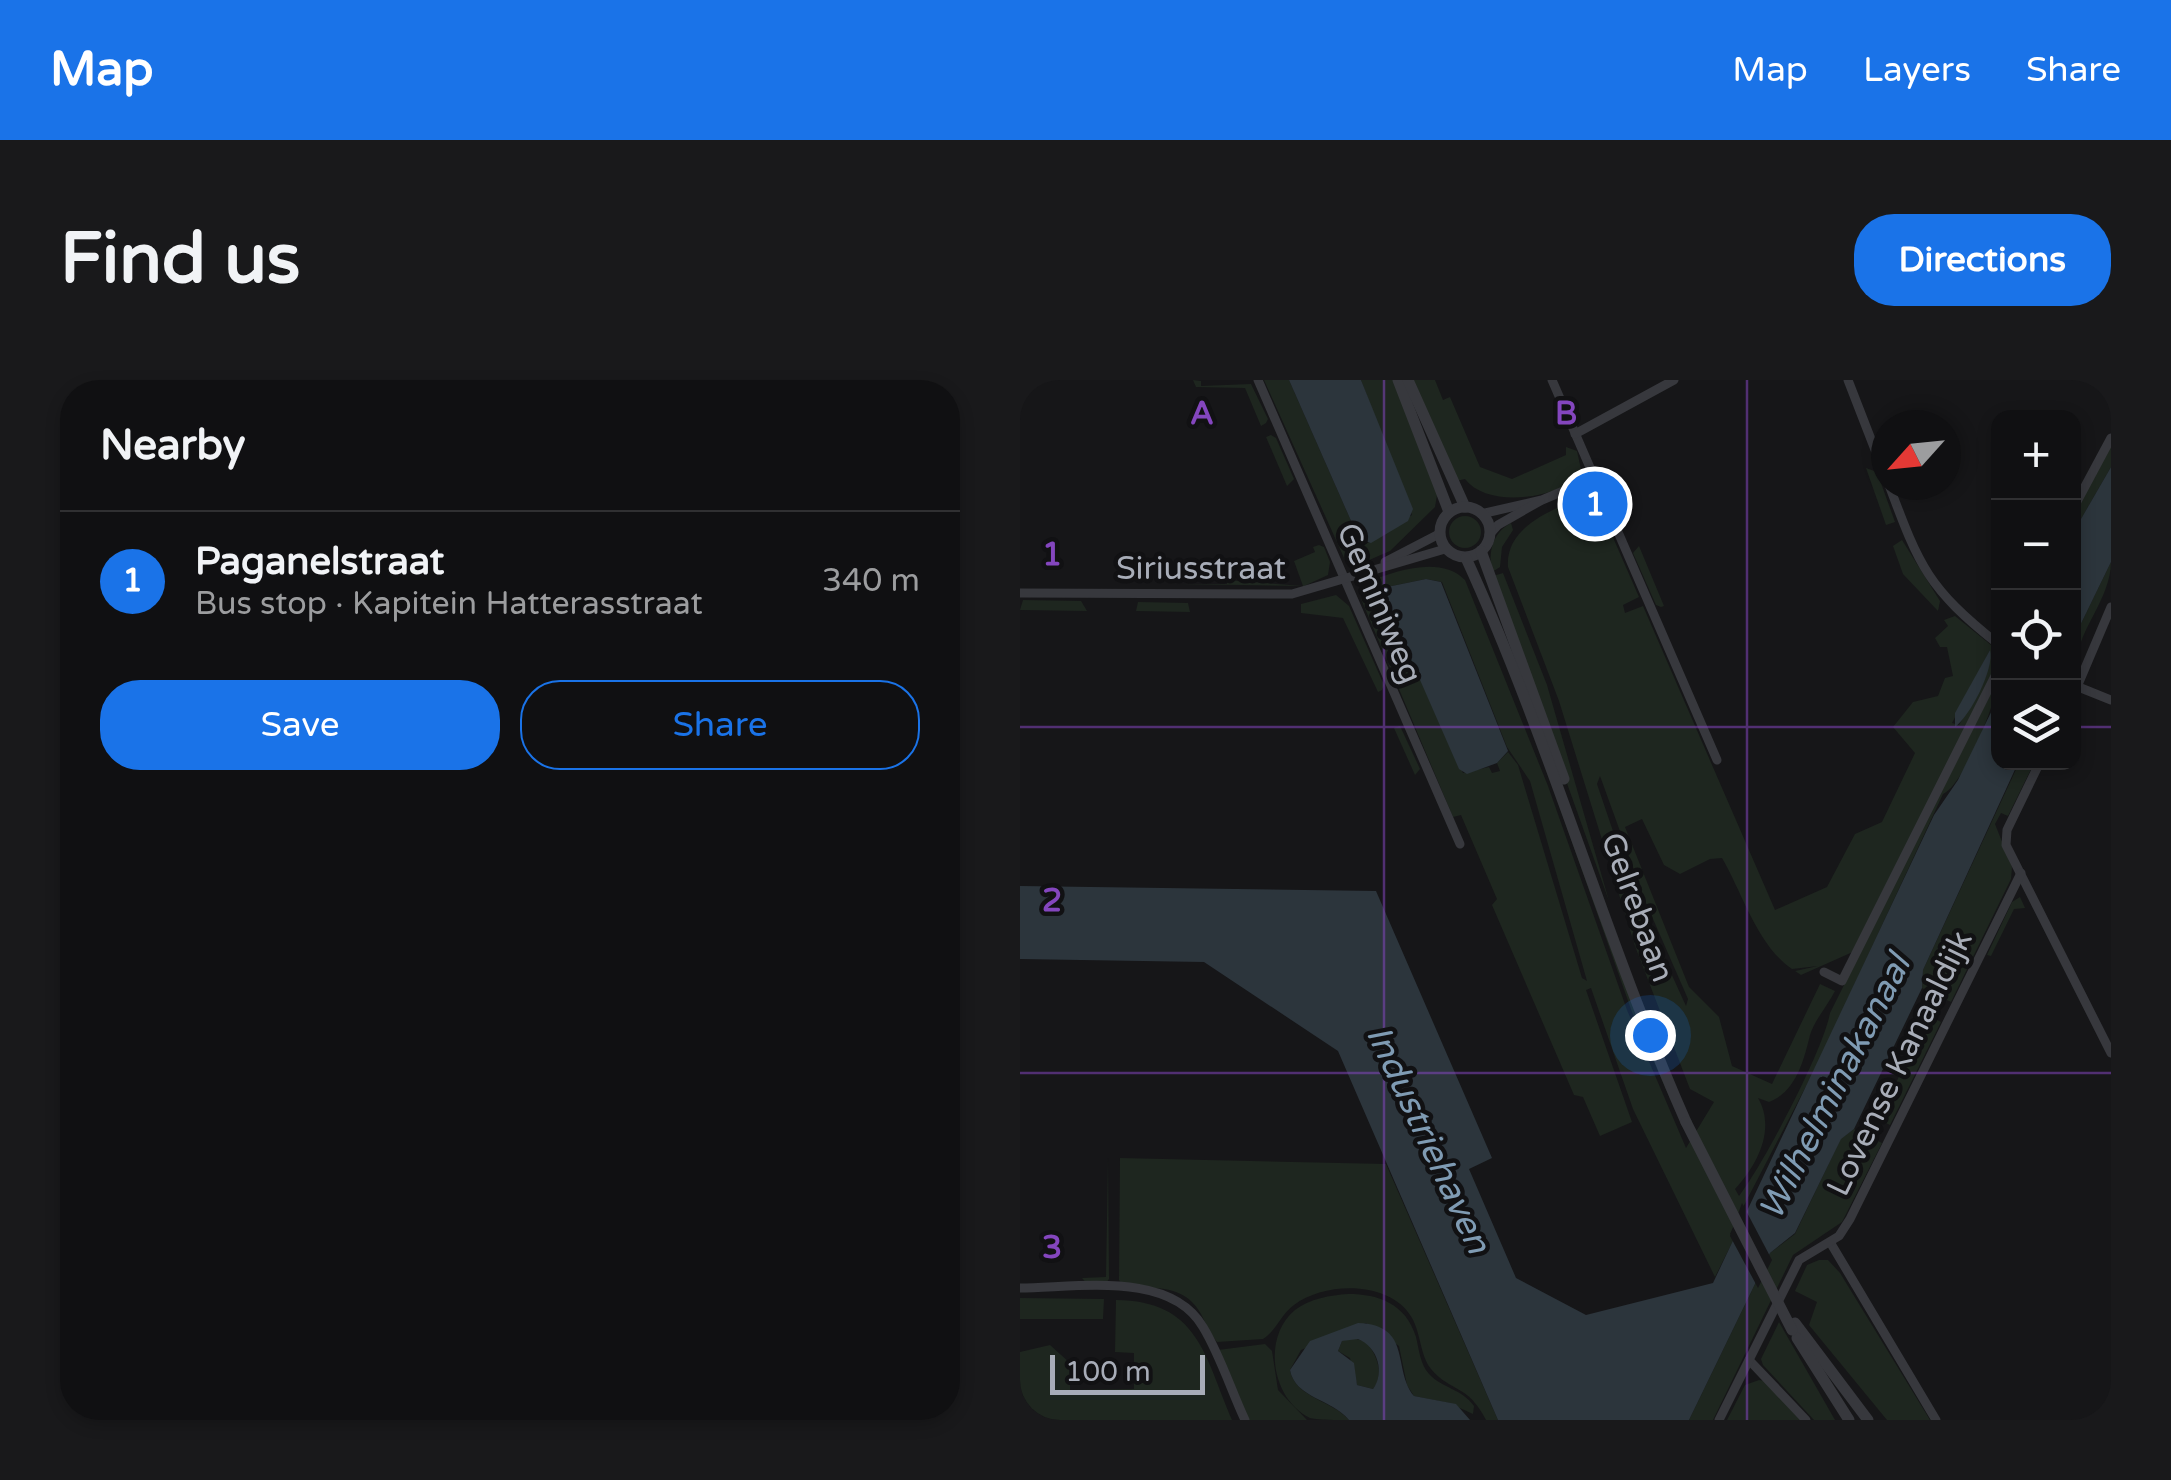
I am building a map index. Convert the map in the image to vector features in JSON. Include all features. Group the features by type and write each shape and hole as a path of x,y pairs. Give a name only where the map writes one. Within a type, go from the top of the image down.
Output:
{"street":[{"name":"Geminiweg","path":"1258,380 1342,581 1460,844"},
{"path":"1398,380 1449,512 1440,534 1445,548 1466,558 1482,551 1498,525 1542,500"},
{"path":"1408,380 1465,507"},
{"path":"1552,380 1717,760"},
{"path":"1576,434 1674,380"},
{"path":"1848,380 1871,440"},
{"path":"2078,500 2111,438"},
{"path":"1449,512 1465,507 1481,514 1494,514 1542,500 1594,478"},
{"path":"1894,500 1919,564 1947,600 1991,638"},
{"path":"1481,514 1490,535"},
{"name":"Siriusstraat","path":"1020,593 1310,592 1378,566 1440,534"},
{"name":"Siriusstraat","path":"1378,566 1445,548"},
{"name":"Gelrebaan","path":"1482,551 1624,954 1688,1118"},
{"name":"Gelrebaan","path":"1466,558 1543,744 1629,986 1688,1118 1794,1326 1849,1420"},
{"path":"2079,680 2111,607"},
{"path":"1824,972 1842,981 1993,680"},
{"path":"2081,691 2111,700"},
{"path":"2036,770 2004,837 2111,1053"},
{"name":"Lovense Kanaaldijk","path":"1719,1420 1799,1260 1830,1242 1850,1219 2021,873"},
{"path":"1830,1242 1936,1420"},
{"path":"1020,1288 1127,1288 1175,1298 1202,1326 1245,1420"},
{"name":"Gelrebaan","path":"1794,1326 1868,1420"},
{"path":"1749,1360 1806,1420"}],"shaded area":[{"path":"1193,380 1201,381 1201,386 1251,384 1268,419 1266,423 1261,426 1245,388 1196,387"},
{"path":"1264,380 1289,380 1359,539 1366,544 1412,515 1361,380 1394,380 1438,489 1435,507 1390,551 1360,564 1345,560"},
{"path":"1411,380 1435,380 1443,400 1450,397 1480,467 1512,479 1566,455 1566,447 1577,451 1582,474 1556,490 1523,497 1489,494 1465,479 1456,481"},
{"path":"1266,437 1276,438 1294,479 1287,486"},
{"path":"2111,444 2111,467 2081,519 2081,502"},
{"path":"1581,498 1590,498 1601,510 1639,597 1623,605 1625,613 1643,606 1775,910 1827,887 1855,834 1882,822 1915,753 1893,727 1913,702 1938,696 1945,678 1953,676 1947,647 1940,647 1935,638 1948,626 1944,620 1955,616 1991,645 1991,679 1855,951 1801,975 1795,971 1818,966 1792,969 1769,947 1722,858 1710,859 1680,874 1664,865 1642,819 1625,827 1689,987 1719,1017 1732,1066 1772,1084 1820,984 1835,991 1812,1030 1802,1065 1792,1083 1769,1102 1758,1098 1765,1132 1758,1156 1735,1189 1739,1196 1791,1106 1830,1013 1991,691 1991,707 1978,742 1960,776 1943,794 1818,1063 1730,1234 1735,1237 1715,1277 1633,1109 1591,988 1586,990 1632,1122 1600,1136 1583,1097 1574,1095 1492,905 1497,899 1461,815 1453,817 1361,599 1368,582 1404,570 1444,568 1465,580 1548,786 1627,1010 1686,1148 1714,1102 1690,1089 1635,946 1559,701 1508,567 1514,541 1543,515","holes":["1426,579 1442,582 1507,747 1530,781 1587,981 1582,978 1518,765 1508,752 1497,763 1500,771 1492,773 1489,767 1463,773 1382,594 1387,587","1990,650 1988,668 1959,725 1952,723","1600,776 1646,903 1688,999 1686,1006 1633,890 1597,784"]},
{"path":"1877,500 1887,500 1895,522 1886,525"},
{"path":"1465,516 1476,521 1481,532 1476,543 1465,548 1454,543 1449,532 1454,521"},
{"path":"1511,523 1513,530 1502,547 1500,567 1492,572 1493,544 1499,532"},
{"path":"1902,540 1940,601 1938,611 1903,574 1893,546"},
{"path":"1639,546 1664,606 1656,605 1633,553"},
{"path":"1313,547 1324,547 1330,562 1328,575 1303,586 1294,561 1315,552"},
{"path":"2111,562 2106,588 2081,644 2081,624"},
{"path":"1503,573 1547,685 1609,901 1493,576"},
{"path":"1227,580 1303,586 1176,584 1227,584"},
{"path":"1336,595 1349,606 1384,685 1378,692 1343,618 1301,613 1301,604"},
{"path":"1023,600 1081,601 1087,611 1020,610"},
{"path":"1138,602 1188,603 1190,612 1136,611"},
{"path":"1524,706 1672,1103 1632,1012"},
{"path":"1400,726 1420,769 1415,775 1394,728"},
{"path":"2016,770 2031,770 2008,816 2001,813 1995,824 2012,867 2011,879 1951,1002 1922,988 1923,970"},
{"path":"2020,897 2025,908 2014,909 1991,956 1987,955 2012,902"},
{"path":"1929,1016 1941,1022 1890,1125 1878,1119"},
{"path":"1854,1129 1882,1143 1842,1222 1793,1255 1713,1420 1689,1420 1770,1253 1795,1234 1841,1138"},
{"path":"1108,1158 1109,1279 1104,1286 1089,1286 1082,1278 1106,1277"},
{"path":"1120,1158 1386,1164 1498,1420 1486,1420 1466,1394 1431,1369 1412,1318 1402,1306 1374,1291 1340,1289 1307,1297 1294,1305 1263,1339 1217,1342 1186,1297 1168,1290 1125,1288 1119,1280"},
{"path":"1828,1260 1840,1273 1930,1420 1887,1420 1809,1325 1817,1302 1795,1291 1807,1265"},
{"path":"1348,1294 1381,1299 1406,1316 1426,1370 1469,1400 1474,1406 1473,1414 1449,1403 1414,1396 1407,1385 1399,1346 1366,1323 1301,1350 1290,1370 1306,1393 1349,1420 1310,1418 1297,1409 1279,1383 1275,1351 1278,1336 1301,1306 1320,1298"},
{"path":"1020,1298 1104,1299 1103,1319 1020,1319"},
{"path":"1116,1300 1165,1310 1181,1321 1205,1353 1232,1420 1020,1420 1020,1352 1050,1345 1070,1363 1070,1390 1134,1389 1134,1353 1115,1352"},
{"path":"1779,1322 1835,1420 1814,1420 1763,1365 1761,1359"},
{"path":"1354,1338 1366,1342 1376,1359 1379,1378 1373,1389 1357,1385 1350,1358 1338,1351 1342,1341"},
{"path":"1265,1344 1272,1351 1278,1390 1307,1420 1248,1420 1218,1350"},
{"path":"1765,1381 1803,1420 1727,1420 1745,1385"}],"water":[{"path":"1289,380 1361,380 1413,509 1408,521 1371,543 1359,539"},
{"path":"2111,467 2111,562 2081,624 2081,590 2081,519"},
{"path":"1426,579 1441,582 1508,751 1497,763 1467,774 1459,769 1382,593 1387,587"},
{"path":"1990,650 1989,668 1980,691 1955,727 1955,713"},
{"path":"1991,712 1991,770 2015,770 1923,970 1922,988 1854,1129 1841,1139 1795,1233 1770,1253 1689,1420 1498,1420 1338,1051 1204,962 1020,959 1020,886 1376,891 1492,1158 1469,1169 1516,1278 1586,1315 1713,1283 1934,815 1958,780"},
{"path":"1358,1323 1387,1331 1394,1340 1414,1396 1456,1404 1470,1420 1349,1420 1306,1393 1293,1379 1290,1370 1310,1341","holes":["1358,1339 1378,1361 1379,1376 1373,1389 1357,1385 1354,1363 1338,1351 1342,1341"]}],"pier":[{"path":"1742,1203 1772,1260 1758,1288 1730,1236"}],"place":[{"name":"Paganelstraat","path":"1595,504"}],"water label":[{"name":"Wilhelminakanaal","path":"1834,1087"},
{"name":"Industriehaven","path":"1429,1139"}]}
